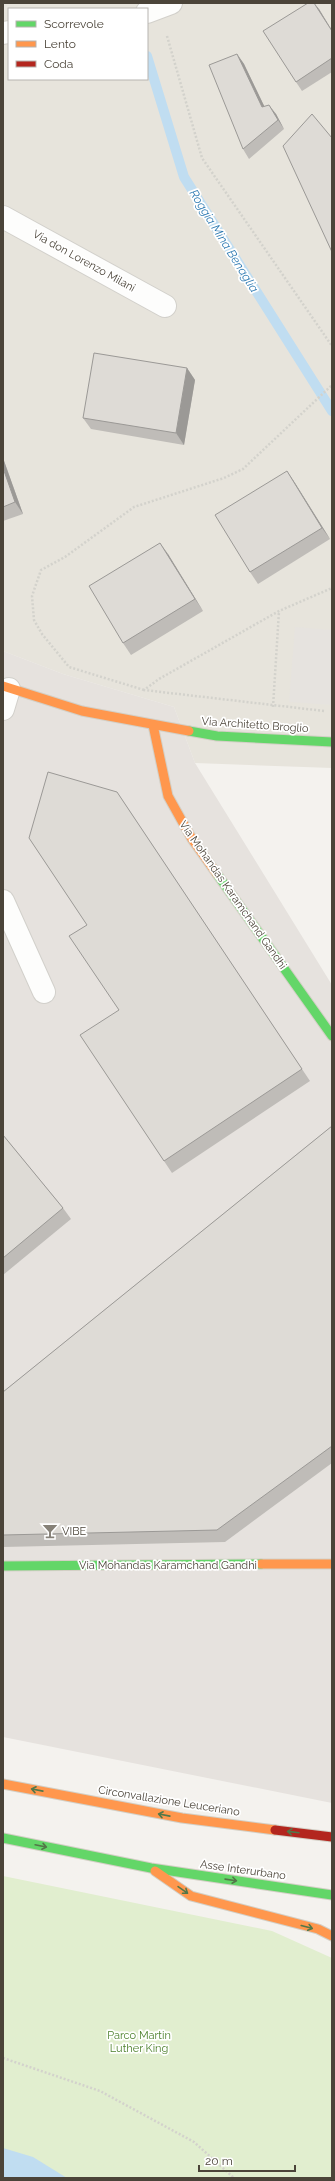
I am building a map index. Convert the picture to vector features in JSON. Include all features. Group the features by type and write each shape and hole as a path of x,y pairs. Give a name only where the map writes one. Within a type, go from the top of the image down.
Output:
{"main road":[{"path":"6,687 82,711 153,725"},
{"name":"Via Architetto Broglio","path":"153,725 217,736 332,742"},
{"name":"Via Mohandas Karamchand Gandhi","path":"153,725 168,796 192,839 332,1036"},
{"name":"Via Mohandas Karamchand Gandhi","path":"3,1566 332,1564"},
{"name":"Circonvallazione Leuceriano","path":"3,1784 182,1818 332,1837"},
{"path":"3,1838 151,1868 192,1896 318,1929 332,1936"},
{"name":"Asse Interurbano","path":"151,1868 332,1895"}],"street":[{"name":"Via don Lorenzo Milani","path":"3,217 165,306"},
{"path":"3,709 6,687"},
{"path":"3,901 44,992"}],"path":[{"path":"167,36 202,158 332,346"},
{"path":"332,385 243,469 224,478 134,508 65,557 41,570 32,596 34,620 42,634 69,667 144,690 273,707 332,712"},
{"path":"144,690 159,679 279,611 332,588"},
{"path":"273,707 279,611"},
{"path":"3,2058 100,2091 194,2142 234,2178"}],"shaded area":[{"path":"3,3 332,3 332,768 195,763 174,707 63,674 3,651"},
{"path":"295,627 332,630 332,705 289,702"},
{"path":"3,651 63,674 174,707 195,763 332,985 332,1803 3,1737"}],"green space":[{"name":"Parco Martin Luther King","path":"3,1876 272,1931 332,1958 332,2178 3,2178"}],"water":[{"path":"3,2148 33,2157 67,2178 3,2178"}],"building":[{"path":"308,3 314,3 332,31 332,58 296,82 263,31"},
{"path":"237,54 262,107 269,105 278,120 243,149 209,65"},
{"path":"312,114 332,138 332,252 283,146"},
{"path":"94,353 187,368 176,433 83,418"},
{"path":"3,468 15,502 3,507"},
{"path":"287,471 322,528 250,572 215,515"},
{"path":"160,543 195,599 123,643 89,586"},
{"path":"48,772 117,792 302,1069 164,1161 80,1035 119,1010 69,936 87,925 29,838"},
{"path":"332,1126 332,1446 217,1530 3,1535 3,1392"},
{"path":"3,1135 63,1208 3,1258"}],"waterway":[{"name":"Roggia Mina Benaglia","path":"148,59 184,177 332,411"}],"traffic: fast":[{"path":"189,731 217,736 332,742"},
{"path":"217,874 332,1036"},
{"path":"3,1566 261,1564"},
{"path":"3,1838 151,1868 332,1895"}],"traffic: slow":[{"path":"3,686 82,711 189,731"},
{"path":"153,725 168,796 192,839 217,874"},
{"path":"261,1564 332,1564"},
{"path":"3,1784 182,1818 275,1830"},
{"path":"155,1871 191,1896 318,1929 332,1936"}],"traffic: jam":[{"path":"275,1830 332,1837"}],"place":[{"name":"VIBE","path":"50,1531"}]}
